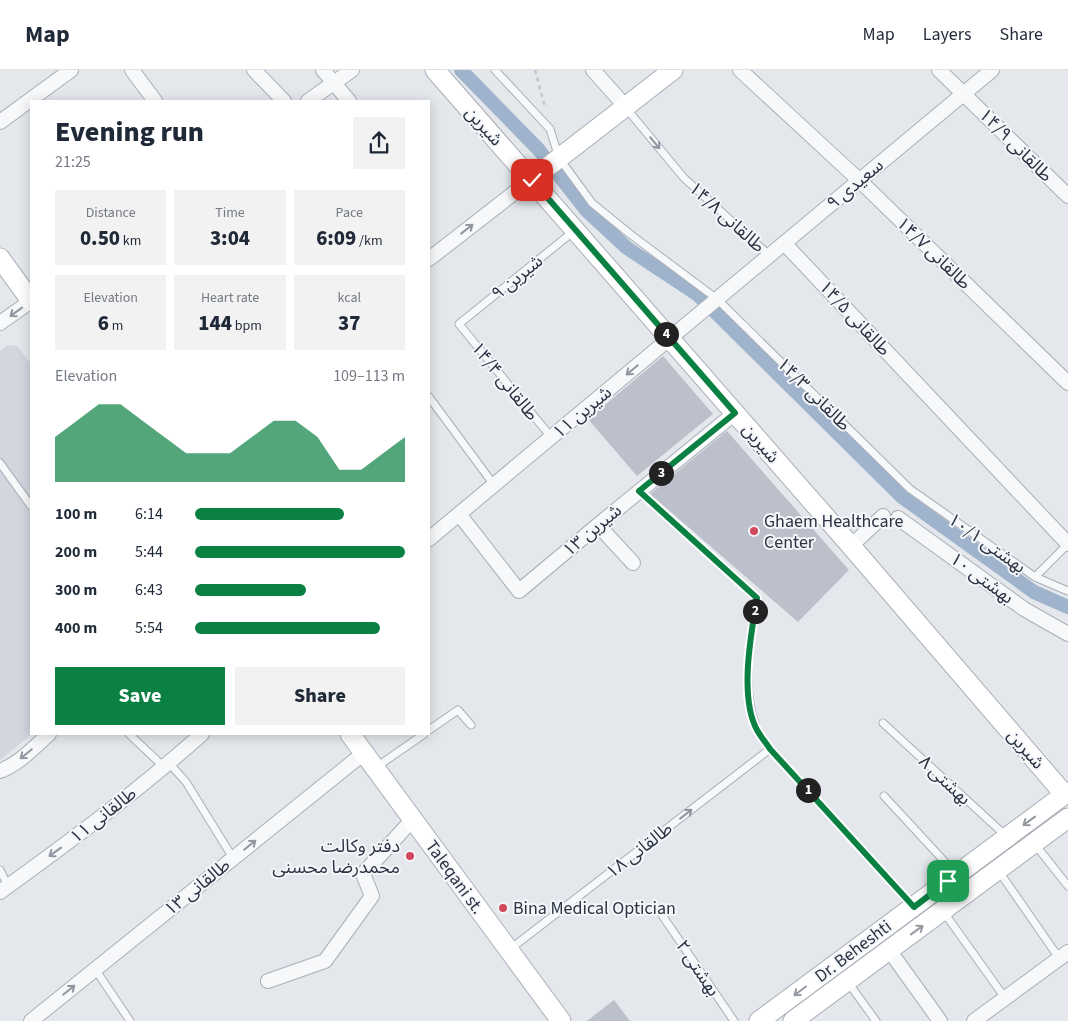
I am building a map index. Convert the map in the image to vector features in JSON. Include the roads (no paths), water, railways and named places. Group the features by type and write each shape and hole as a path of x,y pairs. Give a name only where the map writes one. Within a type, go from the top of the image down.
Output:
{"street":[{"path":"39,98 71,70"},
{"path":"132,70 155,100"},
{"path":"254,70 283,100"},
{"path":"323,70 349,100"},
{"path":"309,100 352,70"},
{"name":"شیرین","path":"434,70 670,338 1066,794"},
{"path":"593,70 626,107"},
{"path":"430,258 673,70"},
{"name":"طالقانی ۱۴/۷","path":"740,70 859,180 1068,383"},
{"name":"طالقانی ۱۴/۹","path":"939,70 1068,196"},
{"name":"سعیدی ۹","path":"694,318 992,70"},
{"path":"0,122 30,104"},
{"name":"طالقانی ۱۴/۵","path":"784,243 1068,544"},
{"path":"0,258 30,300"},
{"path":"0,323 30,302"},
{"name":"شیرین ۱۱","path":"430,538 694,318"},
{"name":"شیرین ۱۳","path":"459,514 519,591 735,413"},
{"path":"851,546 883,516"},
{"name":"بهشتی ۱۰","path":"898,518 1024,609 1068,634"},
{"path":"598,525 633,563"},
{"path":"0,771 26,755 48,735"},
{"name":"طالقانی ۱۱","path":"4,889 64,846 167,765 201,735"},
{"name":"Taleqani st.","path":"351,735 561,1021"},
{"name":"طالقانی ۱۳","path":"31,1021 234,858 370,761"},
{"name":"Dr. Beheshti","path":"760,1021 1066,794"},
{"name":"Dr. Beheshti","path":"802,1017 847,981 1068,818"},
{"path":"268,981 324,961 372,896 363,874 413,819"},
{"path":"889,950 940,1021"},
{"path":"974,1021 1064,955"}],"lane":[{"name":"طالقانی ۱۴/۳","path":"495,70 550,128 559,158 592,203 717,299 910,488"},
{"name":"طالقانی ۱۴/۸","path":"626,107 684,178 769,256"},
{"name":"شیرین ۹","path":"458,324 575,231"},
{"name":"طالقانی ۱۴/۴","path":"458,324 552,437"},
{"path":"430,399 494,485"},
{"path":"0,463 30,505"},
{"name":"بهشتی ۱۰/۱","path":"910,488 1035,577 1068,591"},
{"path":"639,491 757,598 748,651 748,700 756,729 770,749 914,907"},
{"path":"1035,577 1068,544"},
{"path":"430,729 458,710 471,725"},
{"name":"بهشتی ۸","path":"883,723 1007,837"},
{"path":"130,735 186,782 234,858"},
{"path":"370,761 422,735"},
{"name":"طالقانی ۱۸","path":"509,950 770,749"},
{"path":"884,796 957,875"},
{"path":"1034,842 1068,886"},
{"path":"0,870 4,889"},
{"path":"998,870 1064,955"},
{"path":"943,910 1005,998"},
{"name":"بهشتی ۲","path":"662,915 734,1021"},
{"path":"94,969 130,1021"},
{"path":"847,981 876,1021"}],"waterway":[{"path":"461,70 539,150 586,210 627,248 698,295 902,497 1034,592 1068,607"}],"place":[{"name":"Ghaem Healthcare Center","path":"754,531"},
{"name":"دفتر وکالت محمدرضا محسنی","path":"410,856"},
{"name":"Bina Medical Optician","path":"503,908"}]}
